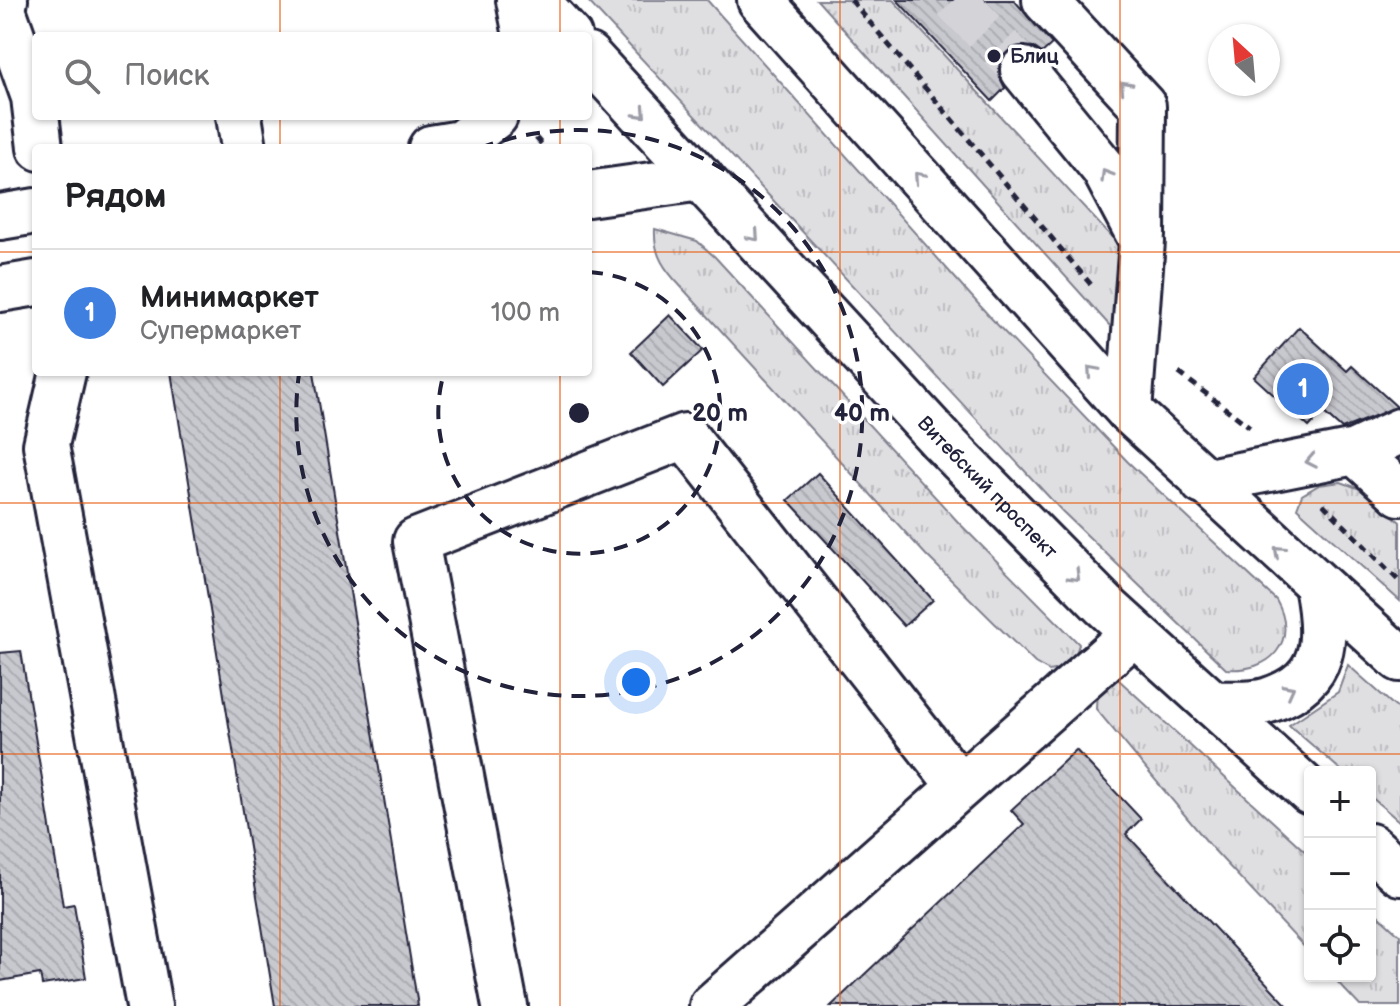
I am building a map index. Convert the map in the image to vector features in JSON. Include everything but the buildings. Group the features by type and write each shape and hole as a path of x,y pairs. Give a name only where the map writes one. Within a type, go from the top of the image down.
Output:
{"main road":[{"path":"519,0 525,32"},
{"path":"536,0 565,32"},
{"path":"760,0 1129,411 1203,482 1400,659"},
{"path":"1045,0 1143,106 1142,241 1129,411"},
{"path":"3,5 32,88"},
{"name":"Витебский проспект","path":"592,60 941,440 1134,633 1304,787"},
{"path":"1023,70 1104,169 1142,241"},
{"path":"37,120 40,144"},
{"path":"240,120 243,144"},
{"path":"455,144 514,125"},
{"path":"592,193 701,178"},
{"path":"0,217 32,212"},
{"path":"0,289 32,284"},
{"path":"62,376 46,445 149,1006"},
{"path":"1203,482 1355,452 1400,431"},
{"path":"505,1006 416,541 685,436 959,785"},
{"path":"1355,452 1400,493"},
{"path":"1213,704 1267,701 1300,684 1320,662 1325,627 1317,585"},
{"path":"712,1006 1134,633"},
{"path":"1376,851 1400,873"}],"path":[{"path":"514,125 540,144"}],"green space":[{"path":"587,0 707,0 990,317 1128,462 1276,600 1283,615 1284,629 1276,652 1256,666 1226,669 1062,511"},
{"path":"817,0 893,0 1119,245 1124,253 1119,336"},
{"path":"655,229 697,241 715,257 959,523 1079,644 1069,663 1049,671 1035,663 926,555 674,279 659,256"},
{"path":"1341,482 1363,490 1400,522 1400,601 1297,508 1302,495 1319,485"},
{"path":"1348,665 1400,711 1400,822 1376,801 1376,766 1336,766 1289,725 1338,692"},
{"path":"1106,680 1119,680 1304,850 1304,947 1214,850 1096,709 1097,688"},
{"path":"1376,913 1400,935 1400,1006 1360,1006 1338,982 1376,982"}],"tunnel":[{"path":"954,0 1023,70"}],"place":[{"name":"Блиц","path":"994,56"},
{"name":"Минимаркет","path":"1303,389"}]}
